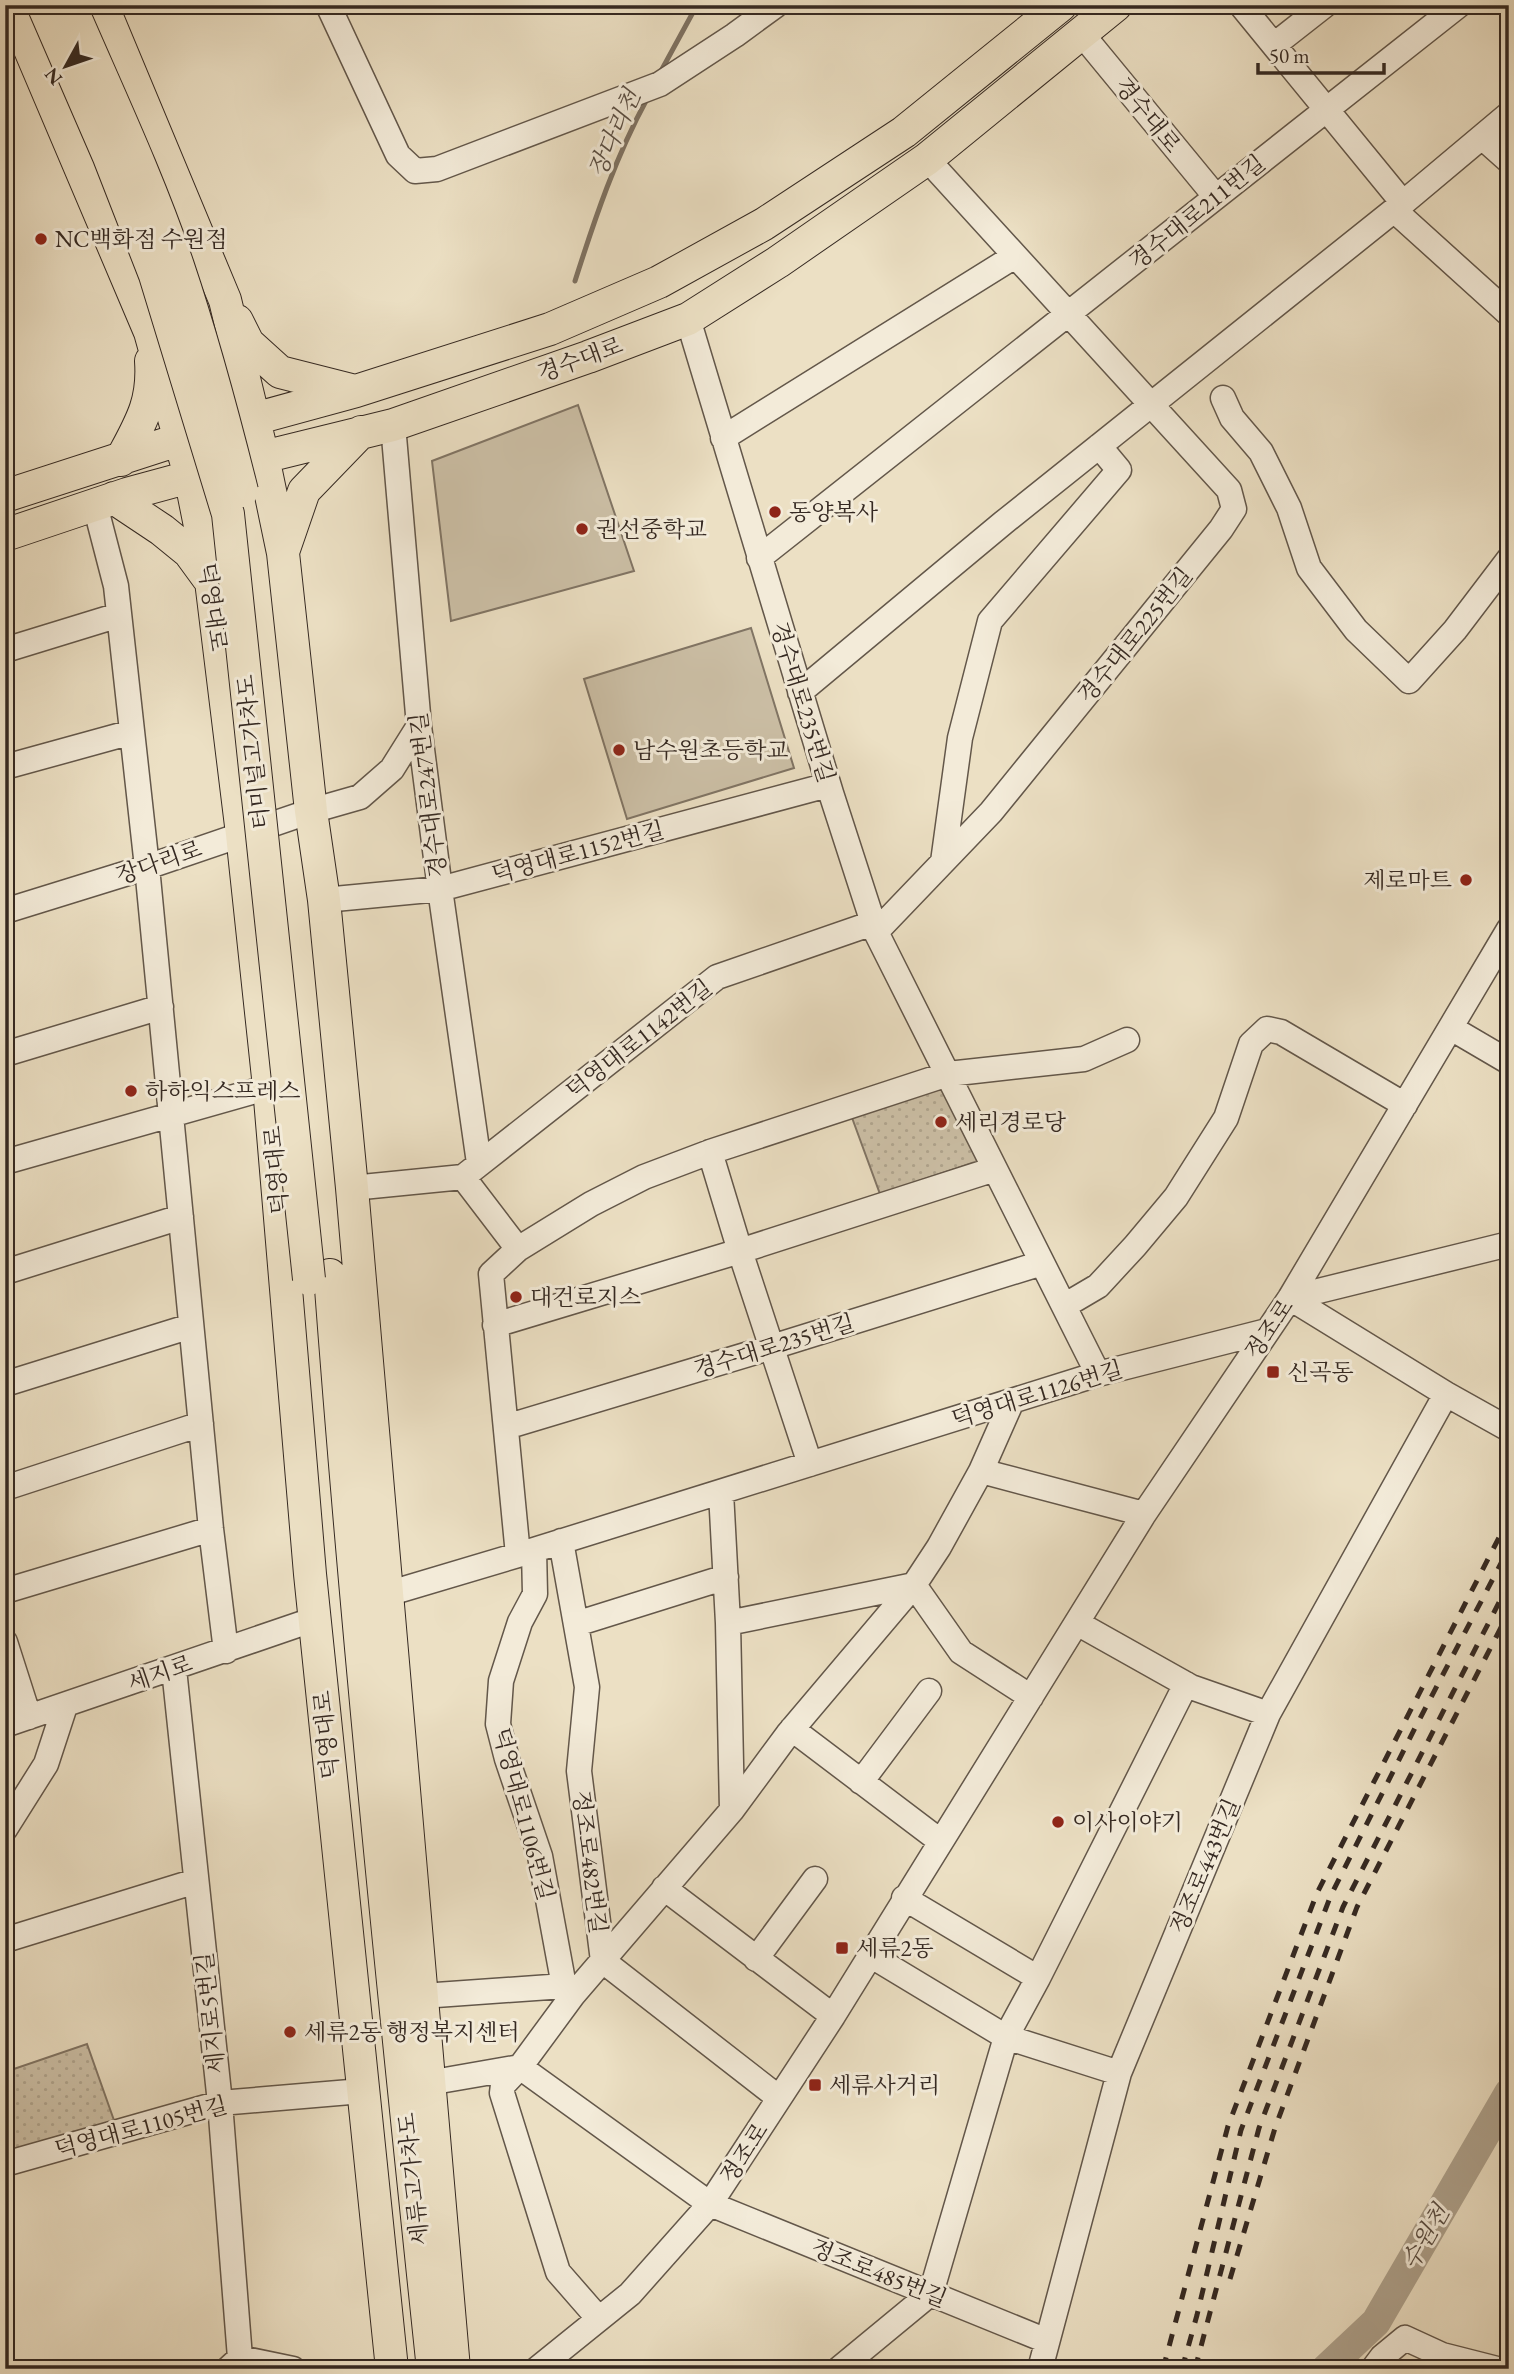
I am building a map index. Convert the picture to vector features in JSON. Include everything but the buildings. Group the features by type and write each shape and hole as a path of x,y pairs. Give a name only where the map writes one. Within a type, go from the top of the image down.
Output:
{"main road":[{"name":"덕영대로","path":"11,5 150,331 181,439 211,581 269,1087 315,1619 392,2369"},
{"name":"터미널고가차도","path":"43,5 109,157 155,275 228,514 319,1277"},
{"name":"터미널고가차도","path":"70,5 132,148 177,264 219,399 247,510 319,1277"},
{"name":"덕영대로","path":"102,5 225,300 283,553 311,811 324,900 387,1594 397,1992"},
{"name":"경수대로","path":"5,496 181,439 356,391 550,329 659,282 764,224 904,132 1061,5"},
{"name":"경수대로","path":"5,535 104,501 190,476 393,425 688,319 778,262 927,159 1116,5"},
{"path":"225,300 248,343 280,372 356,391"},
{"path":"121,460 143,419 153,386 150,331"},
{"path":"283,553 304,491 361,432"},
{"path":"104,501 162,530 189,552 211,581"},
{"name":"덕영대로","path":"319,1277 332,1431 397,1992 428,2083 454,2369"},
{"path":"308,1530 332,1431"},
{"path":"332,1431 381,1524"},
{"name":"세류고가차도","path":"397,1992 411,2369"},
{"name":"세류고가차도","path":"397,1992 433,2369"}],"street":[{"path":"327,5 398,155 415,171 437,169 660,84 776,5"},
{"path":"1241,5 1326,109 1399,207 1509,314"},
{"path":"1274,45 1325,5"},
{"name":"경수대로211번길","path":"1069,315 1459,5"},
{"name":"경수대로","path":"1081,33 1216,197"},
{"path":"800,692 1150,404 1399,207 1509,114"},
{"path":"1482,136 1509,161"},
{"name":"경수대로225번길","path":"875,927 991,812 1221,529 1234,509 1229,490 927,159"},
{"path":"723,438 1015,256"},
{"path":"759,558 1069,315"},
{"name":"경수대로235번길","path":"688,319 828,785 875,927 1098,1374"},
{"path":"1223,398 1232,418 1261,452 1289,508 1309,568 1356,630 1409,681 1455,630 1509,559"},
{"name":"경수대로247번길","path":"393,425 419,726 471,1170"},
{"path":"943,862 960,738 990,621 1119,470 1099,446"},
{"path":"104,501 147,867 211,1529 226,1651"},
{"path":"5,650 119,615"},
{"path":"311,811 360,797 392,769 419,726"},
{"path":"5,767 132,732"},
{"name":"덕영대로1152번길","path":"324,900 440,889 828,785"},
{"name":"장다리로","path":"5,911 147,867 311,811"},
{"name":"덕영대로1142번길","path":"471,1170 717,977 875,927"},
{"name":"정조로","path":"537,2369 630,2294 710,2204 833,2016 1144,1514 1290,1298 1509,929"},
{"path":"5,1054 161,1007"},
{"path":"1064,1306 1098,1286 1176,1197 1226,1118 1251,1044 1267,1028 1281,1032 1405,1105"},
{"path":"1451,1028 1509,1062"},
{"path":"526,1553 506,1427 491,1274 518,1249 591,1204 644,1177 710,1152 948,1074 1084,1059 1127,1040"},
{"path":"5,1163 269,1087"},
{"path":"710,1152 810,1464"},
{"path":"495,1325 740,1251 995,1169"},
{"path":"352,1188 471,1170 518,1249"},
{"path":"5,1272 181,1217"},
{"path":"1290,1298 1509,1244"},
{"name":"경수대로235번길","path":"506,1427 772,1348 1042,1263"},
{"path":"1290,1298 1505,1427 1509,1420"},
{"path":"5,1384 191,1326"},
{"name":"덕영대로1126번길","path":"387,1594 1098,1374 1267,1331"},
{"name":"정조로443번길","path":"1040,2369 1119,2073 1268,1714 1446,1394"},
{"path":"599,2319 558,2272 502,2092 503,2085 520,2067 568,1991 603,1961 732,1810 792,1729 914,1584 939,1547 981,1471 1012,1401"},
{"path":"5,1488 201,1424"},
{"path":"981,1471 1144,1514"},
{"path":"720,1492 728,1623 732,1810"},
{"path":"5,1591 211,1529"},
{"name":"정조로482번길","path":"561,1541 587,1687 579,1771 603,1961 779,2098"},
{"name":"덕영대로1106번길","path":"526,1553 535,1594 520,1622 501,1681 498,1724 540,1856 568,1991"},
{"path":"576,1624 726,1577"},
{"path":"728,1623 914,1584"},
{"path":"914,1584 961,1652 1031,1697"},
{"name":"세지로","path":"17,1721 315,1619"},
{"path":"1077,1623 1188,1685 1268,1714"},
{"path":"5,1642 17,1721"},
{"name":"세지로5번길","path":"174,1669 220,2104 234,2363 293,2369"},
{"path":"839,2369 931,2294 1006,2037 1188,1685"},
{"path":"860,1782 929,1691"},
{"path":"5,1829 46,1764 65,1706"},
{"path":"792,1729 940,1841"},
{"path":"756,1959 815,1879"},
{"path":"5,1940 196,1881"},
{"path":"664,1888 833,2016"},
{"path":"904,1898 1038,1978"},
{"path":"870,1955 1006,2037 1119,2073"},
{"path":"397,1992 568,1991"},
{"path":"428,2083 520,2067"},
{"name":"정조로485번길","path":"520,2067 710,2204 1047,2341"},
{"name":"덕영대로1105번길","path":"5,2164 220,2104 362,2091"},
{"path":"1373,2369 1382,2357 1405,2338 1442,2355 1497,2369"}],"shaded area":[{"path":"578,405 634,571 451,621 432,461"},
{"path":"751,628 794,768 627,819 584,679"},
{"path":"946,1085 984,1159 880,1194 851,1115"},
{"path":"87,2044 116,2126 9,2158 5,2144 5,2072"}],"waterway":[{"name":"장다리천","path":"661,71 697,5"},
{"name":"장다리천","path":"575,281 607,188 647,99"},
{"name":"수원천","path":"1326,2369 1376,2322 1509,2093"}],"railway":[{"path":"1163,2369 1228,2126 1317,1893 1509,1518"},
{"path":"1182,2369 1241,2130 1331,1895 1509,1548"},
{"path":"1195,2369 1259,2128 1343,1907 1509,1583"},
{"path":"1230,2279 1275,2128 1357,1907 1509,1612"}],"place":[{"name":"NC백화점 수원점","path":"41,239"},
{"name":"동양복사","path":"775,512"},
{"name":"권선중학교","path":"582,529"},
{"name":"남수원초등학교","path":"619,750"},
{"name":"제로마트","path":"1466,880"},
{"name":"하하익스프레스","path":"131,1091"},
{"name":"세리경로당","path":"941,1122"},
{"name":"대건로지스","path":"516,1297"},
{"name":"신곡동","path":"1273,1372"},
{"name":"이사이야기","path":"1058,1822"},
{"name":"세류2동","path":"842,1948"},
{"name":"세류2동 행정복지센터","path":"290,2032"},
{"name":"세류사거리","path":"815,2085"}]}
